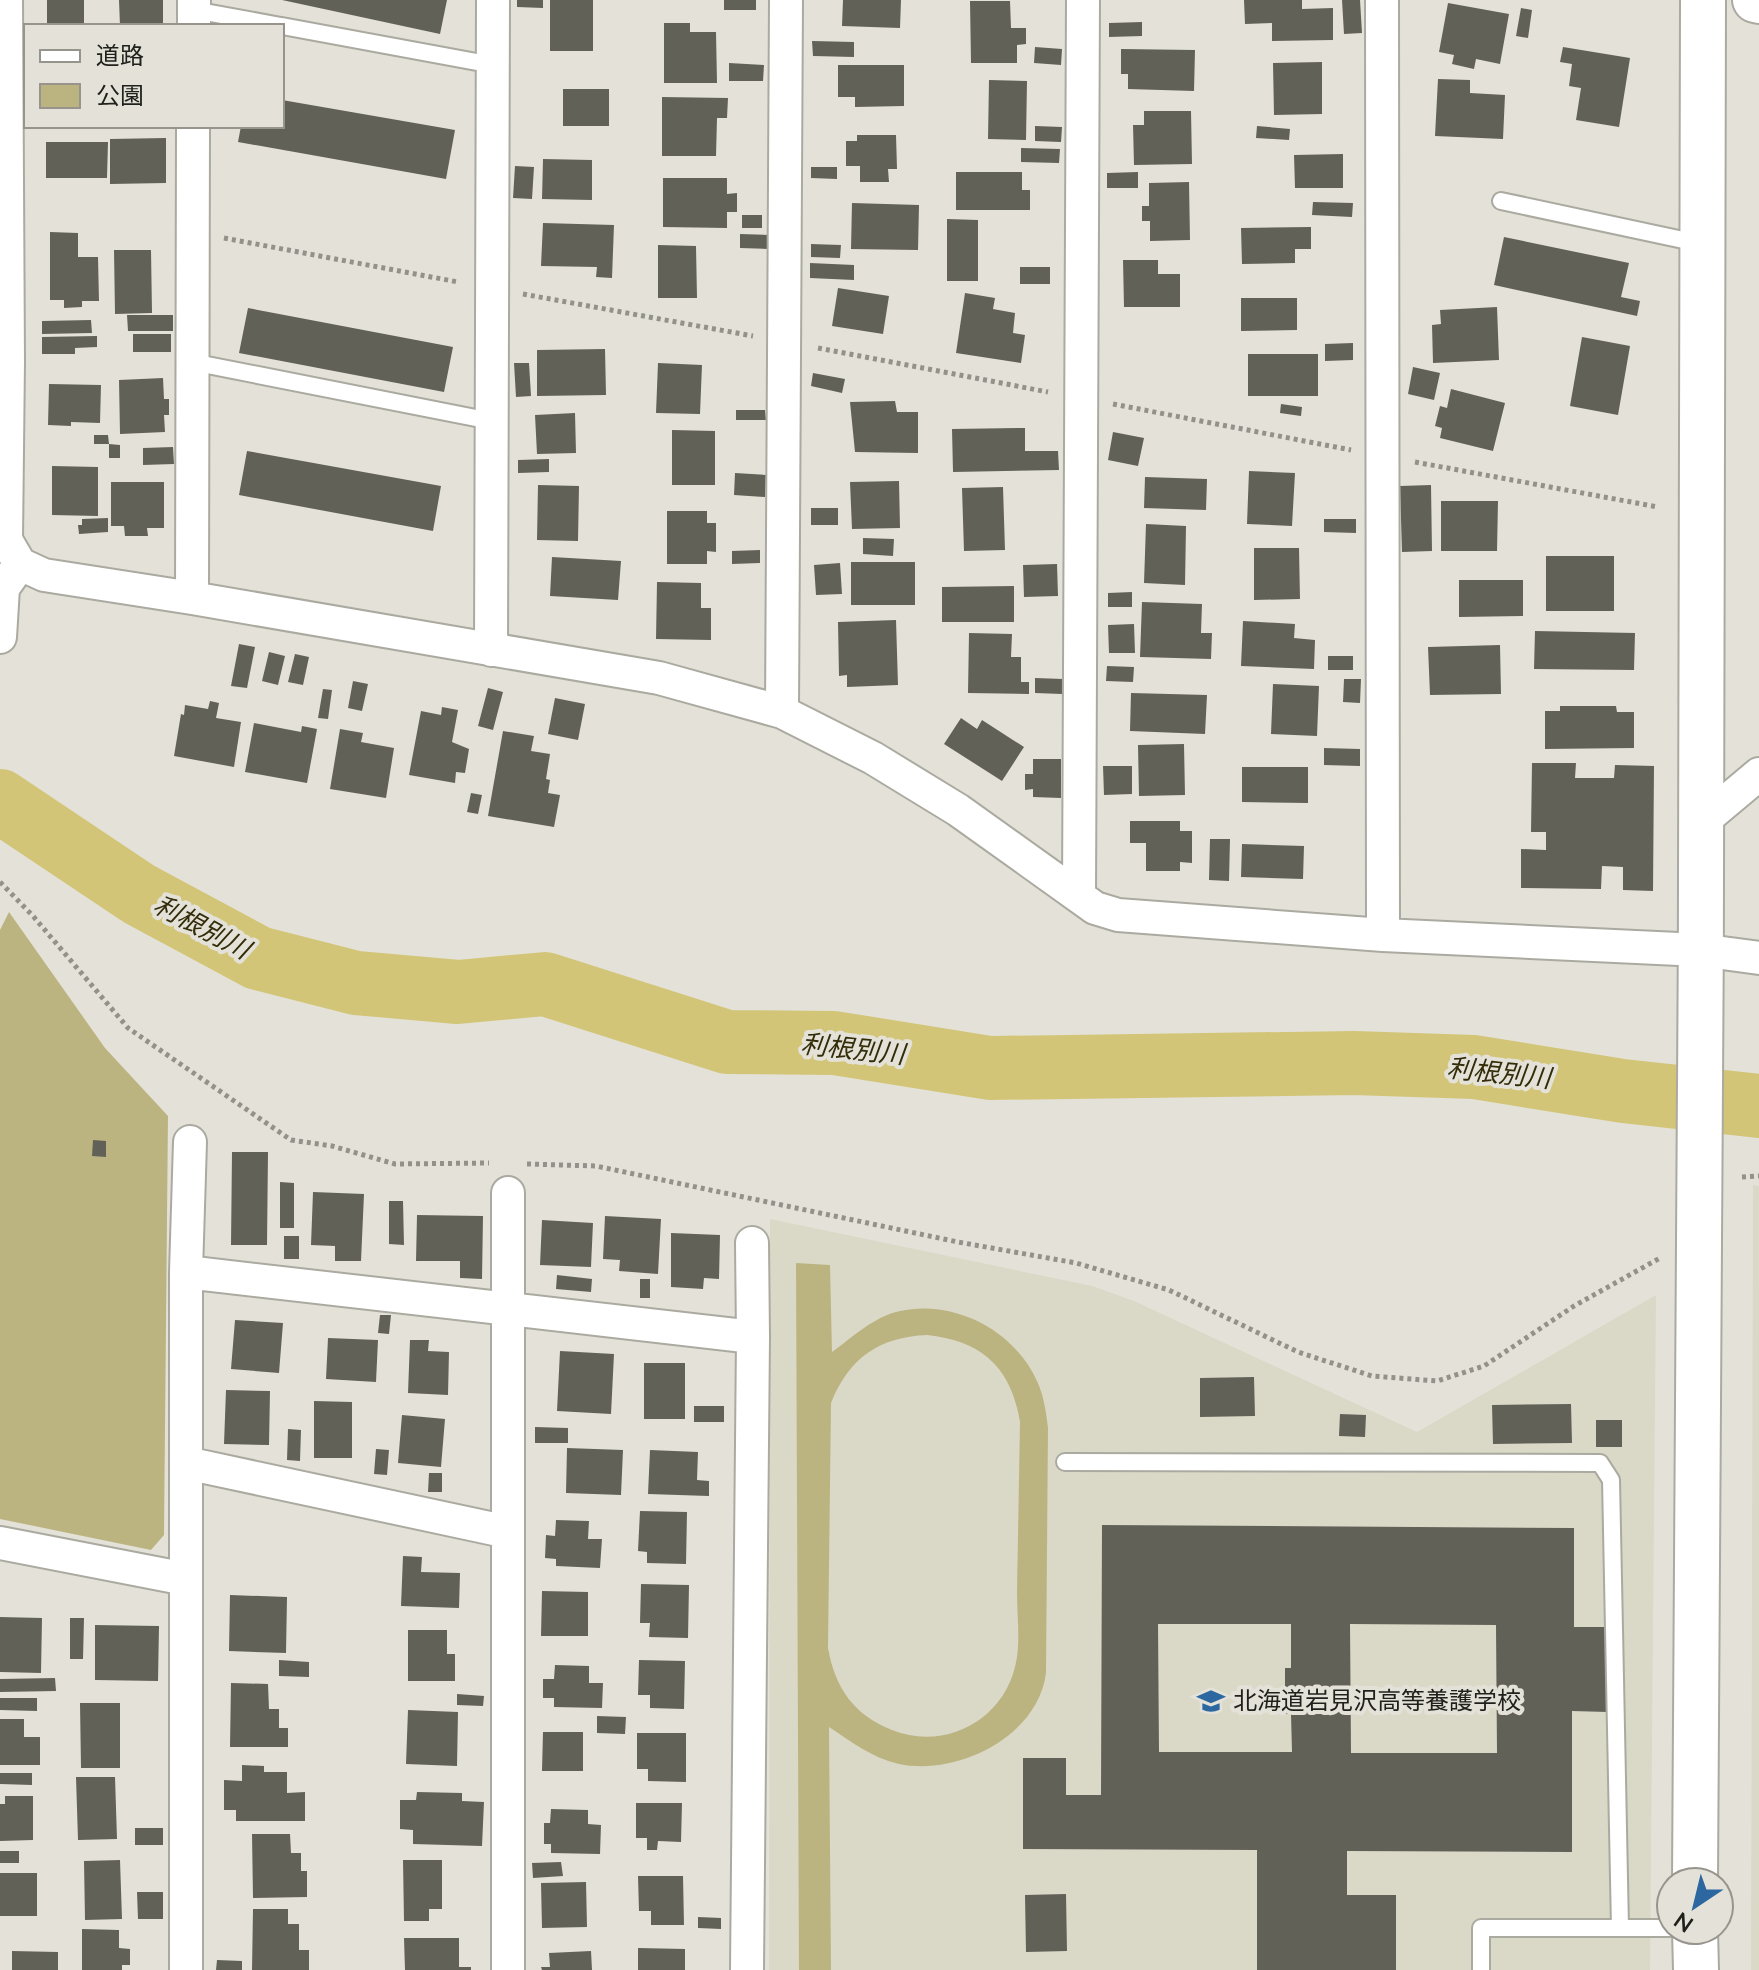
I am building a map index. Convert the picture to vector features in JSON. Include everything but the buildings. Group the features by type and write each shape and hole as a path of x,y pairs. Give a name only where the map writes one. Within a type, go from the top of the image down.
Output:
{"street":[{"path":"6,0 6,540 20,564 44,575 659,678 782,712 873,758 958,810 1095,908 1118,915 1383,935 1700,950 1759,958"},
{"path":"491,650 493,0"},
{"path":"782,712 786,0"},
{"path":"1079,896 1083,0"},
{"path":"1382,0 1383,935"},
{"path":"1695,1866 1701,1155 1699,1030 1703,821 1703,0"},
{"path":"192,598 193,128"},
{"path":"0,637 3,588 20,564"},
{"path":"1703,821 1759,774"},
{"path":"186,1970 186,1272 190,1142"},
{"path":"508,1970 508,1309 514,1178"},
{"path":"747,1970 752,1243"},
{"path":"186,1272 753,1337"},
{"path":"186,1463 508,1532"},
{"path":"0,1543 186,1579"},
{"path":"1695,1946 1696,1970"}],"lane":[{"path":"194,12 269,24"},
{"path":"284,27 493,65"},
{"path":"1501,201 1703,244"},
{"path":"192,362 491,421"},
{"path":"1065,1462 1600,1463 1611,1480 1620,1928"},
{"path":"1481,1970 1481,1928 1655,1928"}],"path":[{"path":"193,232 1658,507"},
{"path":"0,882 33,916 128,1028 291,1140 332,1146 395,1164 489,1163"},
{"path":"514,1178 596,1166 958,1242 1076,1263 1169,1290 1298,1352 1372,1376 1437,1381 1484,1366 1574,1306 1665,1256"},
{"path":"1742,1177 1759,1176"}],"shaded area":[{"path":"1753,1185 1759,1186 1759,1970 1751,1970"},
{"name":"北海道岩見沢高等養護学校","path":"770,1219 1092,1286 1134,1301 1417,1432 1656,1295 1650,1970 769,1970"}],"green space":[{"path":"9,912 105,1048 168,1116 164,1535 151,1550 0,1519 0,930"},
{"path":"796,1263 830,1265 832,1352 872,1323 900,1311 920,1308 961,1314 998,1333 1027,1363 1041,1392 1048,1428 1046,1673 1040,1696 1028,1716 1011,1733 991,1747 945,1764 922,1766 889,1761 829,1727 831,1970 799,1970","holes":["927,1335 963,1343 991,1360 1001,1372 1016,1403 1020,1422 1018,1649 1008,1686 998,1703 984,1716 950,1734 912,1736 879,1724 857,1708 841,1688 831,1662 828,1648 831,1403 838,1387 857,1362 880,1346 910,1337"]}],"waterway":[{"name":"利根別川","path":"0,801 139,894 258,958 356,983 458,992 545,984 727,1042 834,1043 990,1068 1354,1063 1474,1067 1623,1091 1759,1106"}],"place":[{"name":"北海道岩見沢高等養護学校","path":"1211,1701"}]}
